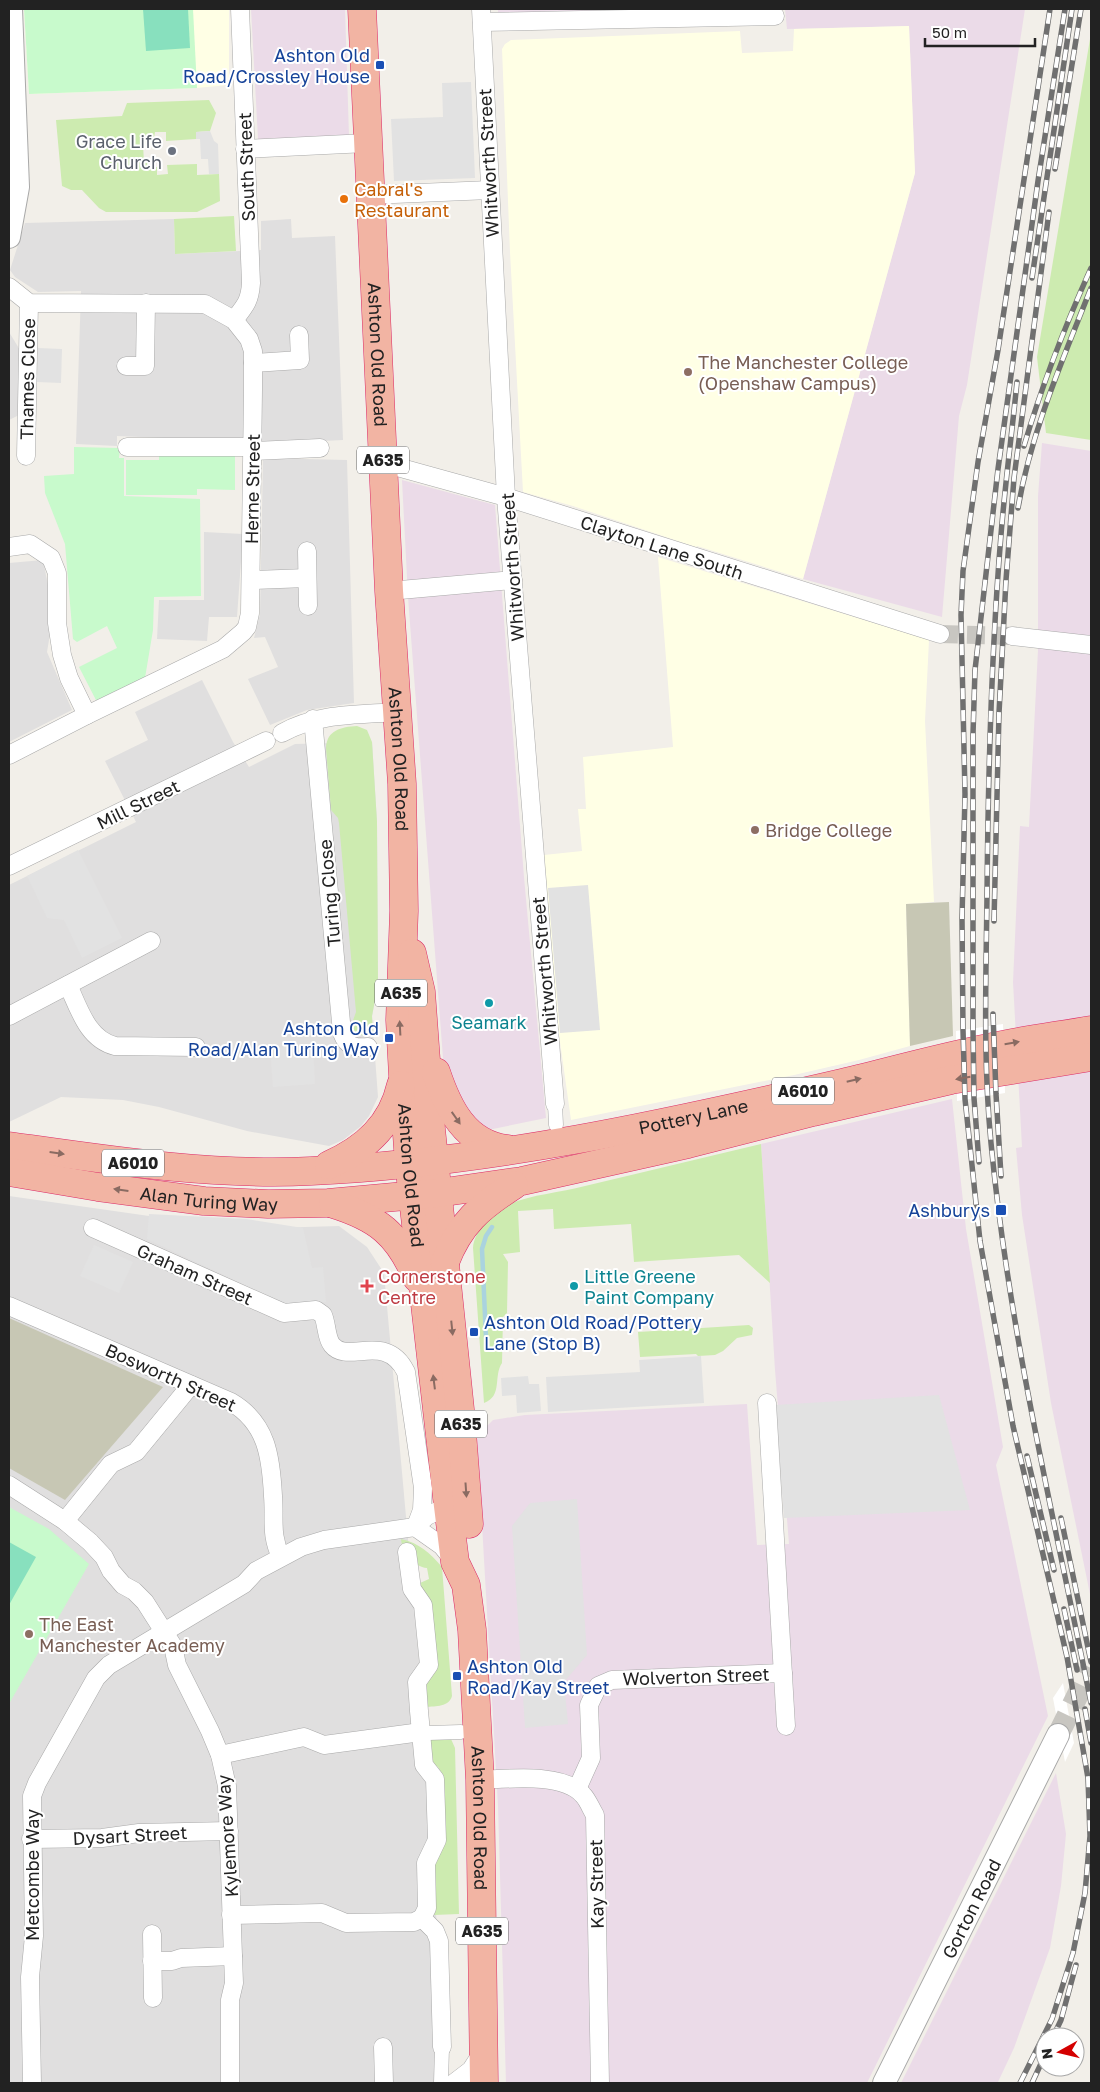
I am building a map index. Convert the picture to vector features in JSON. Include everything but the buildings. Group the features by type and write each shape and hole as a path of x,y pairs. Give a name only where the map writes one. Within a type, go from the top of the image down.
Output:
{"highway":[{"name":"Ashton Old Road","path":"362,9 389,591 402,784 404,911 400,1020 403,1076 424,1178 446,1262 473,1562 461,1573"},
{"name":"Ashton Old Road","path":"404,911 421,992 425,1040 424,1298 448,1506 472,1630 480,1780 484,2083"},
{"name":"Pottery Lane","path":"424,1178 514,1150 698,1114 990,1047 1091,1030"},
{"path":"425,1040 448,1104 462,1126 469,1133 490,1145 514,1150"},
{"name":"Pottery Lane","path":"424,1178 522,1181 688,1144 813,1112 951,1080 1088,1059"},
{"path":"311,1171 348,1156 375,1136 394,1106 403,1076"},
{"path":"187,1168 209,1180 280,1185 321,1186 424,1178 536,1164 689,1132 813,1112"},
{"name":"Alan Turing Way","path":"9,1146 154,1166 257,1172 311,1171 424,1178"},
{"name":"Alan Turing Way","path":"9,1172 98,1187 204,1201 268,1204 328,1203 424,1178"},
{"path":"446,1262 453,1242 463,1226 493,1199 522,1181"},
{"path":"328,1203 350,1210 386,1229 409,1260 424,1298"}],"street":[{"path":"9,237 18,186 11,9"},
{"name":"South Street","path":"234,320 250,296 240,9"},
{"path":"481,16 775,16"},
{"name":"Whitworth Street","path":"481,16 506,497 556,1125"},
{"path":"245,149 367,143"},
{"path":"370,195 490,190"},
{"path":"9,287 29,303"},
{"name":"Herne Street","path":"9,755 223,649 236,640 247,626 250,613 253,351 249,339 234,320 205,304 29,303"},
{"name":"Thames Close","path":"26,456 29,303"},
{"path":"126,366 145,366 146,303"},
{"path":"253,363 300,360 299,335"},
{"path":"127,448 320,448"},
{"name":"Clayton Lane South","path":"383,463 506,497 940,634"},
{"path":"9,547 30,544 41,549 51,558 57,572 57,623 64,666 87,715"},
{"path":"307,551 308,606"},
{"path":"251,580 307,578"},
{"path":"389,591 512,580"},
{"path":"1012,636 1091,645"},
{"path":"282,733 313,719 397,712"},
{"name":"Turing Close","path":"313,719 342,1033 347,1043 351,1046 368,1047"},
{"name":"Mill Street","path":"11,860 266,741"},
{"path":"9,1016 151,941"},
{"path":"68,985 92,1033 106,1044 115,1046 196,1047"},
{"name":"Graham Street","path":"93,1228 275,1310 284,1313 316,1310 324,1316 329,1338 332,1345 337,1349 344,1352 377,1350 387,1352 402,1365 406,1372 423,1488 422,1510 416,1527"},
{"name":"Bosworth Street","path":"9,1306 231,1402 244,1410 262,1433 267,1448 274,1498 273,1533 281,1557"},
{"path":"65,1521 111,1464 136,1452 191,1385"},
{"name":"Wolverton Street","path":"767,1403 786,1726"},
{"name":"Kylemore Way","path":"9,1485 65,1521 104,1557 111,1571 123,1585 145,1602 166,1632 173,1646 178,1664 220,1755 227,1786 234,1983 230,2000 230,2083"},
{"path":"448,1506 427,1516 416,1527 442,1546 461,1573"},
{"name":"Metcombe Way","path":"32,2083 30,1976 34,1936 31,1839 32,1796 37,1783 96,1678 109,1665 244,1584 256,1571 301,1547 324,1540 416,1527"},
{"path":"231,1915 322,1913 346,1923 414,1922 422,1918 428,1908 426,1863 437,1840 435,1779 424,1765 417,1682 429,1665 423,1605 412,1589 407,1552"},
{"name":"Wolverton Street","path":"577,1789 591,1758 589,1705 598,1686 612,1680 783,1672"},
{"path":"220,1755 304,1737 324,1745 421,1732 460,1732"},
{"name":"Gorton Road","path":"884,2083 1058,1735"},
{"path":"480,1780 553,1779 577,1789"},
{"name":"Kay Street","path":"577,1789 584,1795 595,1815 600,2083"},
{"name":"Dysart Street","path":"31,1839 102,1838 139,1833 229,1831"},
{"path":"422,1918 435,1931 439,1941 442,2047 441,2083"},
{"path":"152,1934 153,1998"},
{"path":"152,1961 233,1956"},
{"path":"383,2047 384,2083"},
{"path":"454,2083 471,2070 483,2051"}],"shaded area":[{"path":"24,9 229,9 229,85 196,88 29,94"},
{"path":"251,9 345,9 349,137 258,139"},
{"path":"498,9 645,9 498,15"},
{"path":"785,9 1025,9 967,385 959,416 942,617 803,579 915,173 909,26 787,29"},
{"name":"The Manchester College (Openshaw Campus)","path":"909,26 915,173 803,579 523,492 510,252 502,49 505,44 511,40 740,31 742,53 793,51 794,29"},
{"path":"471,82 475,178 394,181 391,119 443,117 442,83"},
{"path":"210,131 214,141 218,144 219,174 209,174 208,159 201,159 200,139 196,139 196,132"},
{"path":"174,219 175,254 261,250 261,221 291,219 292,238 335,236 343,440 262,444 117,436 117,446 76,444 81,291 38,292 15,277 10,270 25,223"},
{"path":"9,332 23,355 21,414 9,420"},
{"path":"38,348 62,349 61,383 37,382"},
{"path":"1042,443 1091,451 1091,1599 1051,1403 1022,1215 1016,1148 1022,1147 1013,982 1020,826 1029,827 1038,650 1038,496"},
{"path":"263,458 347,460 354,703 307,710 270,725 248,679 278,667 265,637 254,638 260,614"},
{"path":"402,480 495,505 524,877 546,1118 488,1130 464,1118 443,1058 408,597"},
{"path":"204,532 243,534 237,617 209,617 207,641 157,639 159,600 204,600"},
{"name":"Bridge College","path":"658,557 929,640 925,721 934,902 906,904 910,1046 794,1075 571,1120 559,1035 544,855 582,851 578,809 586,809 583,757 673,747"},
{"path":"43,560 48,585 50,634 47,652 72,710 9,742 9,563"},
{"path":"202,680 233,742 249,767 295,744 372,742 377,822 378,984 372,1016 378,1097 369,1116 361,1126 343,1140 329,1146 247,1131 159,1107 123,1100 61,1097 9,1122 9,885 136,822 105,761 148,740 135,712"},
{"path":"78,850 122,938 82,958 64,920 47,918 27,876"},
{"path":"588,885 600,1030 560,1033 548,888"},
{"path":"949,902 953,1036 910,1046 906,904"},
{"path":"313,1045 315,1084 273,1087 270,1048"},
{"path":"952,1099 966,1229 1003,1447 996,1465 1048,1716 867,2083 506,2083 498,1806 477,1436 493,1420 525,1415 747,1404 757,1545 789,1544 775,1370 761,1144"},
{"path":"9,1196 240,1229 339,1226 367,1247 384,1273 428,1760 445,2083 9,2083"},
{"path":"149,1214 246,1219 303,1228 312,1268 323,1267 326,1302 285,1304 147,1239"},
{"path":"94,1245 133,1262 119,1293 80,1276"},
{"path":"9,1318 163,1387 65,1500 9,1468"},
{"path":"701,1356 704,1403 548,1412 546,1377 640,1372 639,1360"},
{"path":"528,1376 529,1384 539,1384 541,1411 517,1413 516,1395 502,1396 501,1378"},
{"path":"939,1395 970,1510 784,1518 775,1405"},
{"path":"577,1499 587,1655 564,1682 568,1724 525,1728 512,1526 530,1503"},
{"path":"1056,1773 1066,1834 1061,1886 1050,1948 1014,2048 998,2082 901,2083"}],"green space":[{"path":"24,9 193,9 197,88 29,94"},
{"path":"143,9 188,9 190,48 146,51"},
{"path":"1091,33 1091,440 1046,433 1037,357"},
{"path":"209,100 216,113 210,131 196,132 196,139 166,141 166,132 155,132 154,138 150,137 150,143 143,144 144,163 152,163 152,167 157,167 157,175 168,174 167,165 197,164 197,175 219,174 220,201 197,212 106,212 99,208 82,190 71,190 62,186 56,120 122,116 127,103"},
{"path":"234,216 236,251 175,254 174,219"},
{"path":"74,447 120,448 119,458 124,458 124,496 200,499 201,596 154,597 153,630 145,678 97,702 79,667 117,648 107,626 77,642 73,639 65,544 45,493 44,476 74,474"},
{"path":"159,456 235,456 235,490 197,489 197,495 126,495 126,460 159,460"},
{"path":"357,726 367,730 372,742 377,822 378,984 372,1016 373,1035 365,1036 354,1033 351,1026 356,1012 339,823 338,818 331,810 326,748 332,733 346,727"},
{"path":"761,1144 770,1283 739,1255 634,1262 631,1224 554,1229 553,1209 518,1211 520,1252 503,1254 508,1262 507,1313 503,1317 502,1363 499,1368 494,1396 484,1403 473,1248 480,1229 490,1217 501,1208 526,1198"},
{"path":"749,1325 753,1328 752,1335 737,1338 723,1351 715,1355 698,1356 696,1354 640,1357 638,1332"},
{"name":"The East Manchester Academy","path":"9,1507 49,1529 89,1564 9,1704"},
{"path":"401,1539 424,1549 442,1567 452,1696 448,1702 442,1705 426,1707 425,1684 434,1664 429,1598 420,1586 420,1583 429,1579 427,1568 413,1562 406,1554"},
{"path":"9,1542 36,1557 9,1605"},
{"path":"428,1737 451,1739 455,1748 459,1914 434,1915 432,1864 441,1773 438,1767 430,1762"}],"pier":[{"path":"1003,1024 1005,1093 957,1101 956,1031"},
{"path":"1063,1683 1074,1743 1065,1762 1053,1698"}],"waterway":[{"path":"486,1338 482,1249 486,1236 492,1227"}],"tunnel":[{"path":"940,634 1012,636"},
{"path":"1058,1735 1091,1668"}],"railway":[{"path":"1020,2083 1052,2019 1073,1953 1085,1893 1090,1836 1088,1778 1067,1657 1013,1426 980,1241 965,1099 962,918 965,794 961,615 963,571 978,462 998,350 1050,9"},
{"path":"979,1162 974,1098 973,1029 973,734 975,670 998,469 1038,181 1065,9"},
{"path":"1032,278 1072,9"},
{"path":"1055,169 1081,9"},
{"path":"994,921 999,713 1006,580 1014,478 1049,212"},
{"path":"1024,446 1054,356 1091,268"},
{"path":"1018,508 1039,424 1091,288"},
{"path":"1017,382 1001,535 991,716 986,989 988,1112 999,1214 1021,1354 1091,1703"},
{"path":"993,1014 1001,1176"},
{"path":"1027,1456 1054,1570"},
{"path":"1061,1518 1091,1662"},
{"path":"1064,1609 1077,1670"},
{"path":"1085,1709 1091,1743"},
{"path":"1058,2027 1076,1965"},
{"path":"1032,2083 1035,2077"}],"place":[{"name":"Ashton Old Road/Crossley House","path":"380,65"},
{"name":"Grace Life Church","path":"172,151"},
{"name":"Cabral's Restaurant","path":"344,199"},
{"name":"The Manchester College (Openshaw Campus)","path":"688,372"},
{"name":"Bridge College","path":"755,830"},
{"name":"Seamark","path":"489,1003"},
{"name":"Ashton Old Road/Alan Turing Way","path":"389,1038"},
{"name":"Ashburys","path":"1001,1210"},
{"name":"Cornerstone Centre","path":"367,1286"},
{"name":"Little Greene Paint Company","path":"574,1286"},
{"name":"Ashton Old Road/Pottery Lane (Stop B)","path":"474,1332"},
{"name":"The East Manchester Academy","path":"29,1634"},
{"name":"Ashton Old Road/Kay Street","path":"457,1676"}]}
